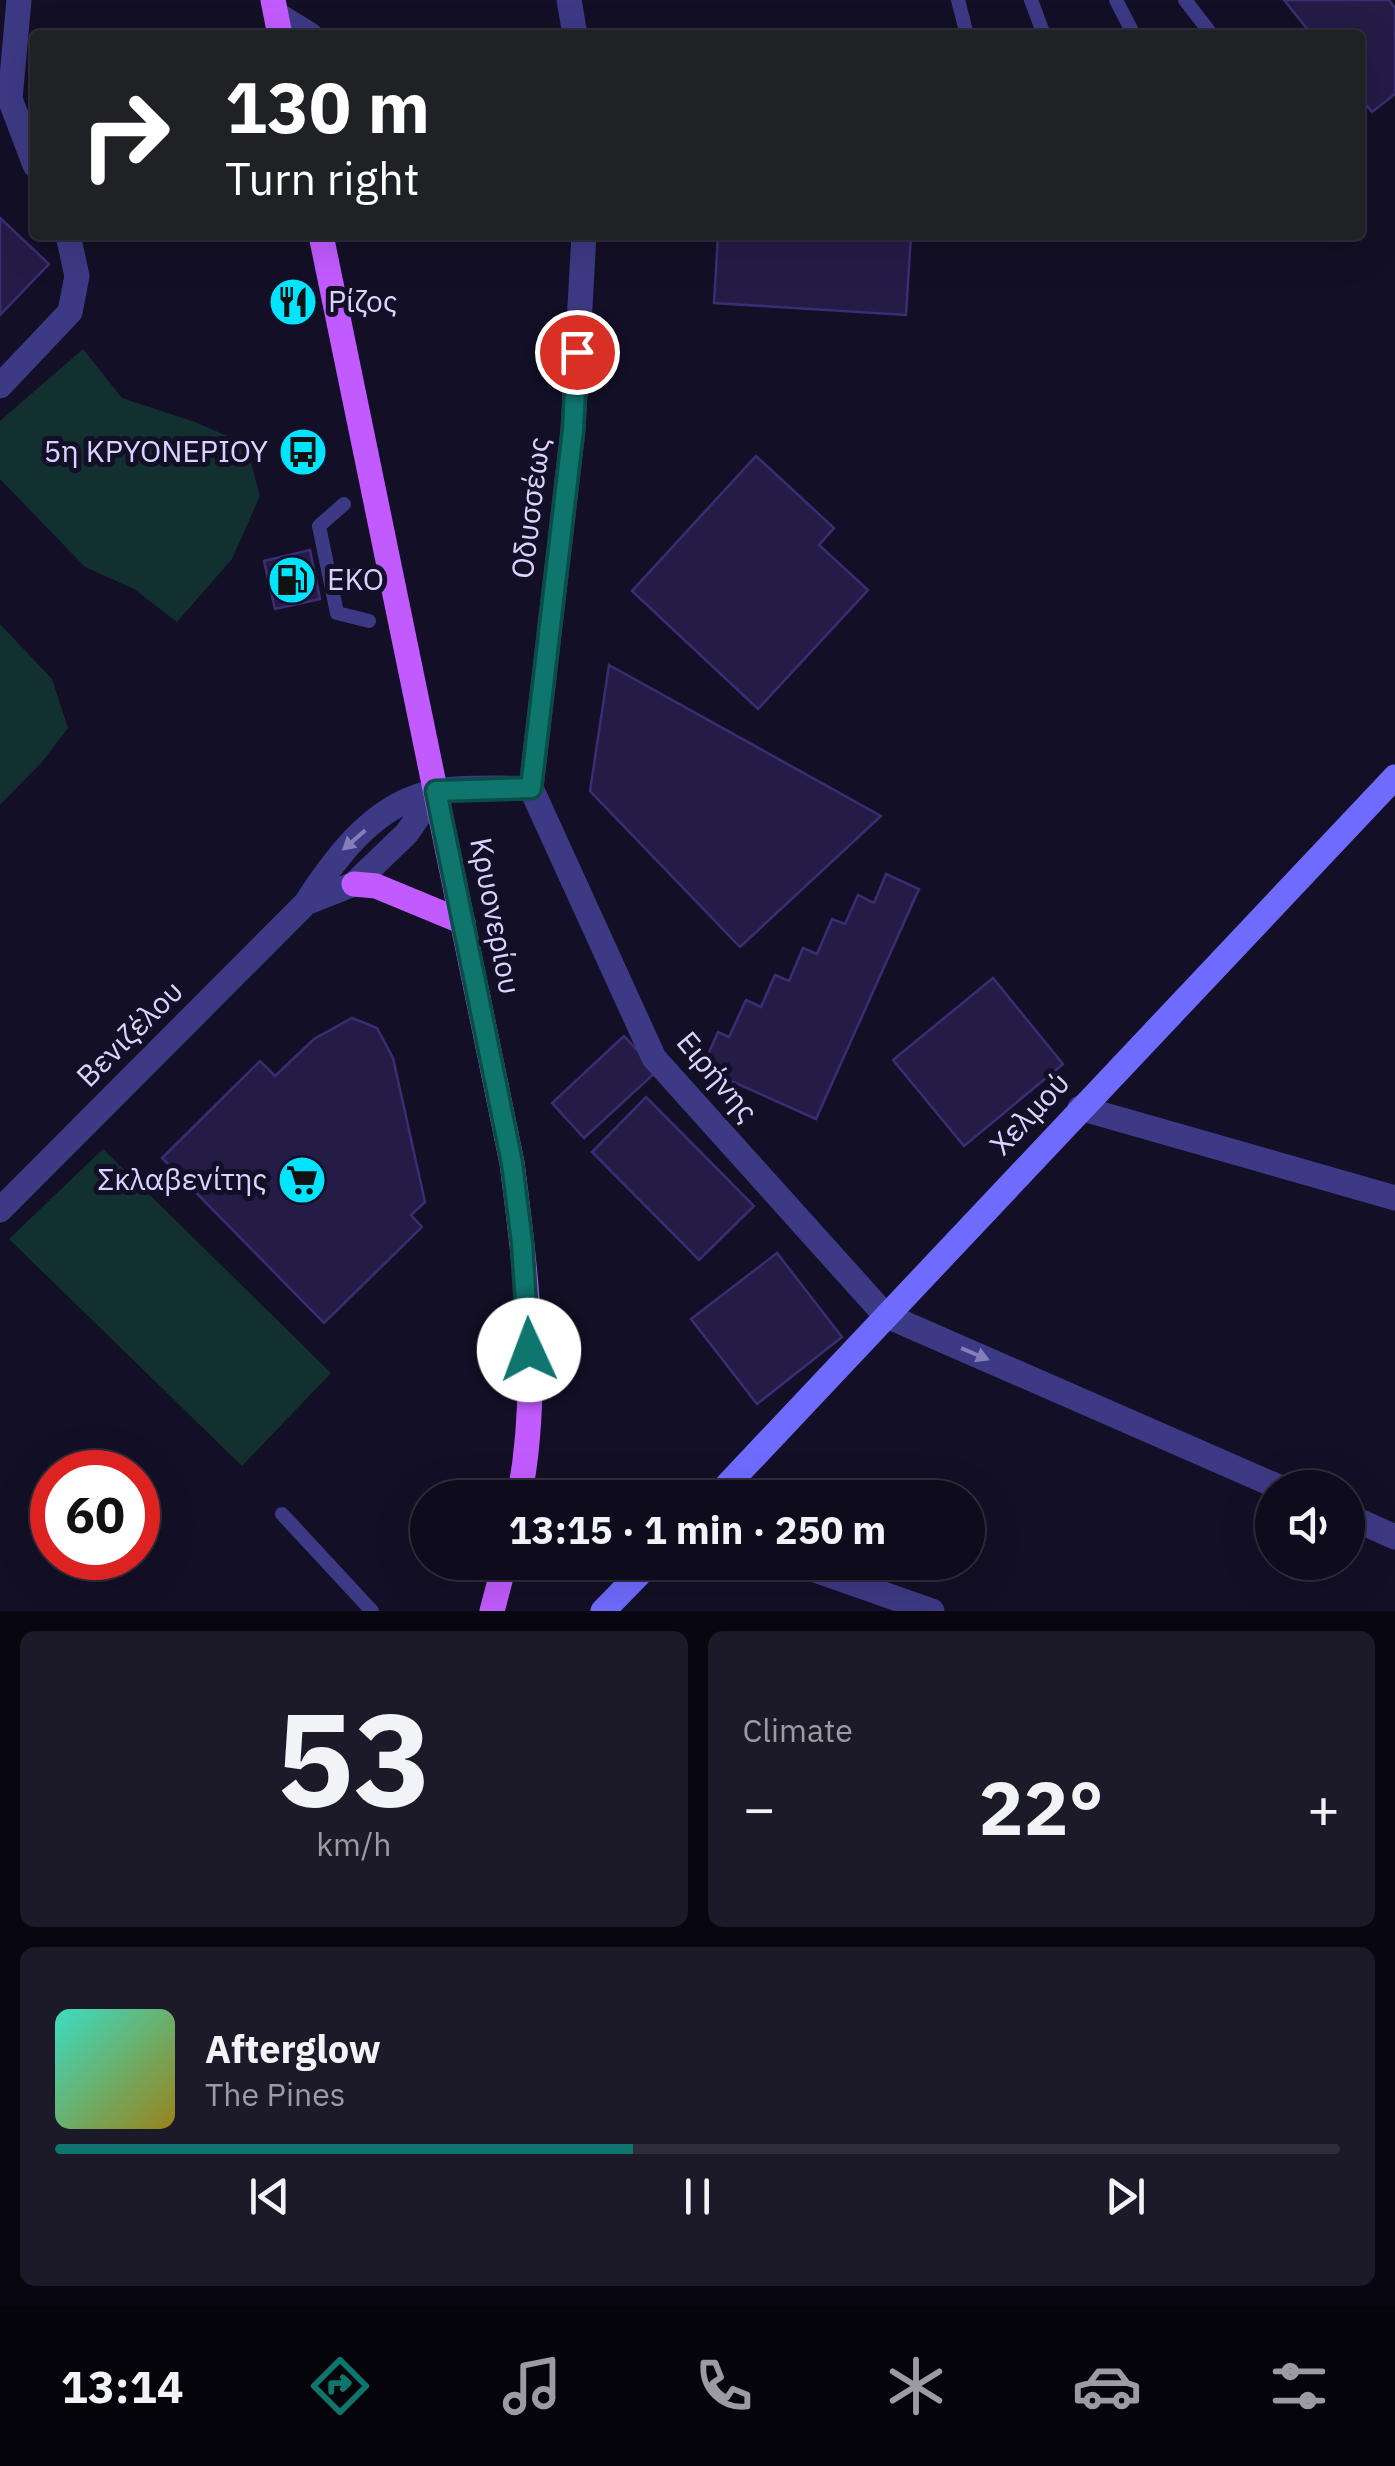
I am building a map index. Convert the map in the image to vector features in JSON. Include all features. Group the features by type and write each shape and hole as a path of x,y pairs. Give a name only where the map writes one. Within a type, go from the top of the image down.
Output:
{"main road":[{"name":"Κρυονερίου","path":"322,240 512,1163 529,1320 530,1409 522,1480"},
{"path":"354,884 376,886 463,922"},
{"path":"492,1611 500,1580"}],"street":[{"path":"19,0 3,96 30,154"},
{"path":"570,0 574,30"},
{"path":"276,16 301,30"},
{"path":"0,386 70,312 76,276 69,240"},
{"name":"Οδυσσέως","path":"531,788 573,430 584,240"},
{"name":"Χελμού","path":"732,1480 1395,777"},
{"path":"436,791 531,788"},
{"name":"Ειρήνης","path":"531,788 654,1058 885,1316"},
{"name":"Βενιζέλου","path":"306,903 354,884 407,832 436,791"},
{"name":"Βενιζέλου","path":"0,1210 306,903 337,854 386,812 436,791"},
{"path":"1080,1108 1395,1198"},
{"path":"885,1316 1255,1477"},
{"path":"1365,1524 1395,1537"},
{"path":"602,1611 633,1580"},
{"path":"843,1580 932,1611"}],"lane":[{"path":"958,0 966,30"},
{"path":"1031,0 1042,30"},
{"path":"1116,0 1131,30"},
{"path":"1185,0 1208,30"},
{"path":"344,504 319,526 336,613 369,621"},
{"path":"282,1514 372,1611"}],"green space":[{"path":"83,349 122,398 246,444 260,496 232,559 177,622 134,589 85,567 0,479 0,421"},
{"path":"0,624 52,679 68,728 42,762 0,805"},
{"path":"103,1149 331,1373 242,1466 9,1239"}],"building":[{"path":"1284,0 1389,0 1395,8 1395,94 1372,112 1365,103 1365,30 1308,30"},
{"path":"0,218 49,264 0,315"},
{"path":"718,240 911,240 906,315 714,303"},
{"path":"756,456 834,528 819,545 868,590 758,709 632,591"},
{"name":"EKO","path":"310,550 320,599 275,609 264,561"},
{"path":"609,665 881,816 740,947 590,791"},
{"path":"886,874 919,889 816,1119 702,1068 718,1032 729,1037 746,1000 761,1007 775,975 789,981 803,948 817,954 832,919 845,924 858,895 874,903"},
{"path":"993,978 1063,1064 964,1146 893,1060"},
{"name":"Σκλαβενίτης","path":"352,1018 377,1028 393,1058 425,1202 411,1215 422,1227 324,1323 162,1158 260,1061 275,1076 314,1039"},
{"path":"624,1036 657,1071 584,1138 552,1103"},
{"path":"646,1097 754,1206 699,1260 592,1152"},
{"path":"777,1253 842,1337 757,1404 691,1319"}],"place":[{"name":"Ρίζος","path":"293,302"},
{"name":"5η ΚΡΥΟΝΕΡΙΟΥ","path":"303,452"},
{"name":"EKO","path":"292,580"},
{"name":"Σκλαβενίτης","path":"302,1180"}],"route":[{"path":"529,1350 512,1163 436,791 531,788 573,430 577,352"}]}
